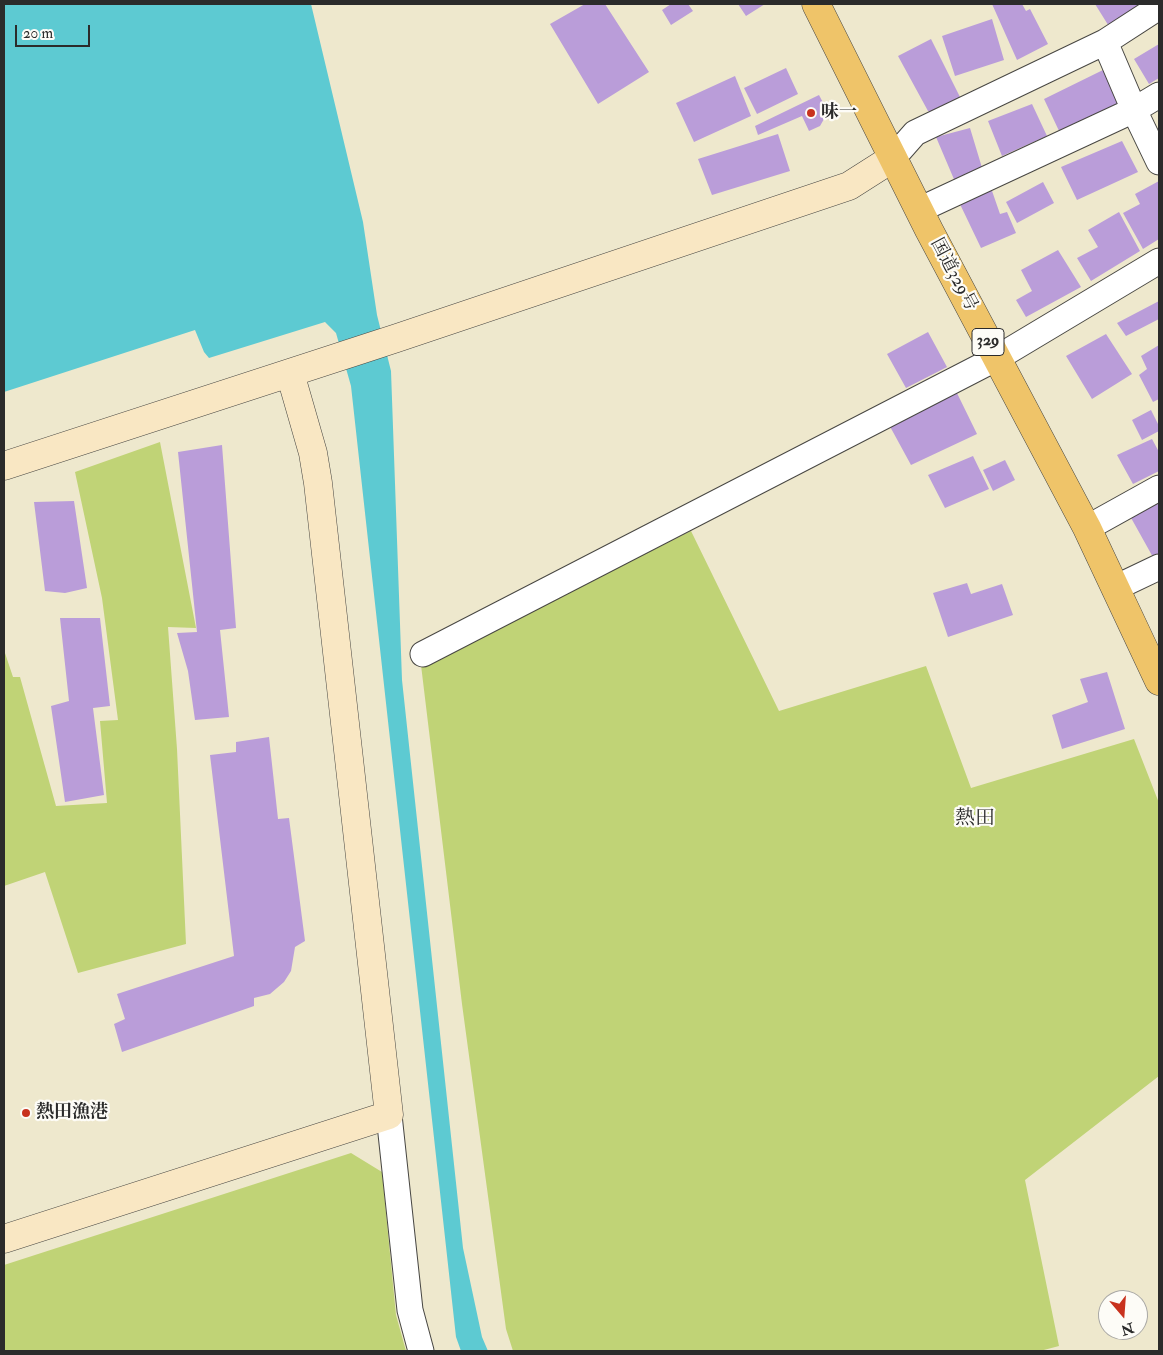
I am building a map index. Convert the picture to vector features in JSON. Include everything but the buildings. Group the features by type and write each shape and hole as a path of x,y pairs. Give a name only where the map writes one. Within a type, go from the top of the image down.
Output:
{"highway":[{"name":"国道329号","path":"816,4 919,210 1087,528 1159,678"}],"street":[{"path":"4,466 328,361 849,186 893,158 916,133 1105,42 1159,7"},
{"path":"1105,42 1159,162"},
{"path":"919,210 1134,110 1159,96"},
{"path":"423,654 997,358 1159,261"},
{"path":"290,373 313,453 318,484 410,1310 421,1351"},
{"path":"1087,528 1159,488"},
{"path":"1115,588 1159,567"},
{"path":"4,1239 388,1115"}],"green space":[{"path":"160,442 196,628 168,627 177,749 186,944 78,973 45,872 4,886 4,650 13,677 20,677 56,806 107,803 100,721 118,720 102,598 75,472"},
{"path":"691,531 779,711 926,666 971,788 1134,739 1159,803 1159,1076 1025,1180 1059,1346 1040,1351 513,1351 506,1329 462,1004 421,665"},
{"path":"351,1153 382,1172 396,1315 406,1351 4,1351 4,1265"}],"water":[{"path":"4,4 311,4 363,222 377,315 391,371 402,680 463,1248 482,1337 488,1351 461,1351 456,1337 351,386 336,333 325,322 209,358 204,352 195,330 4,392"}],"place":[{"name":"味一","path":"811,113"},
{"name":"熱田漁港","path":"26,1113"}],"district":[{"name":"熱田","path":"975,820"}]}
